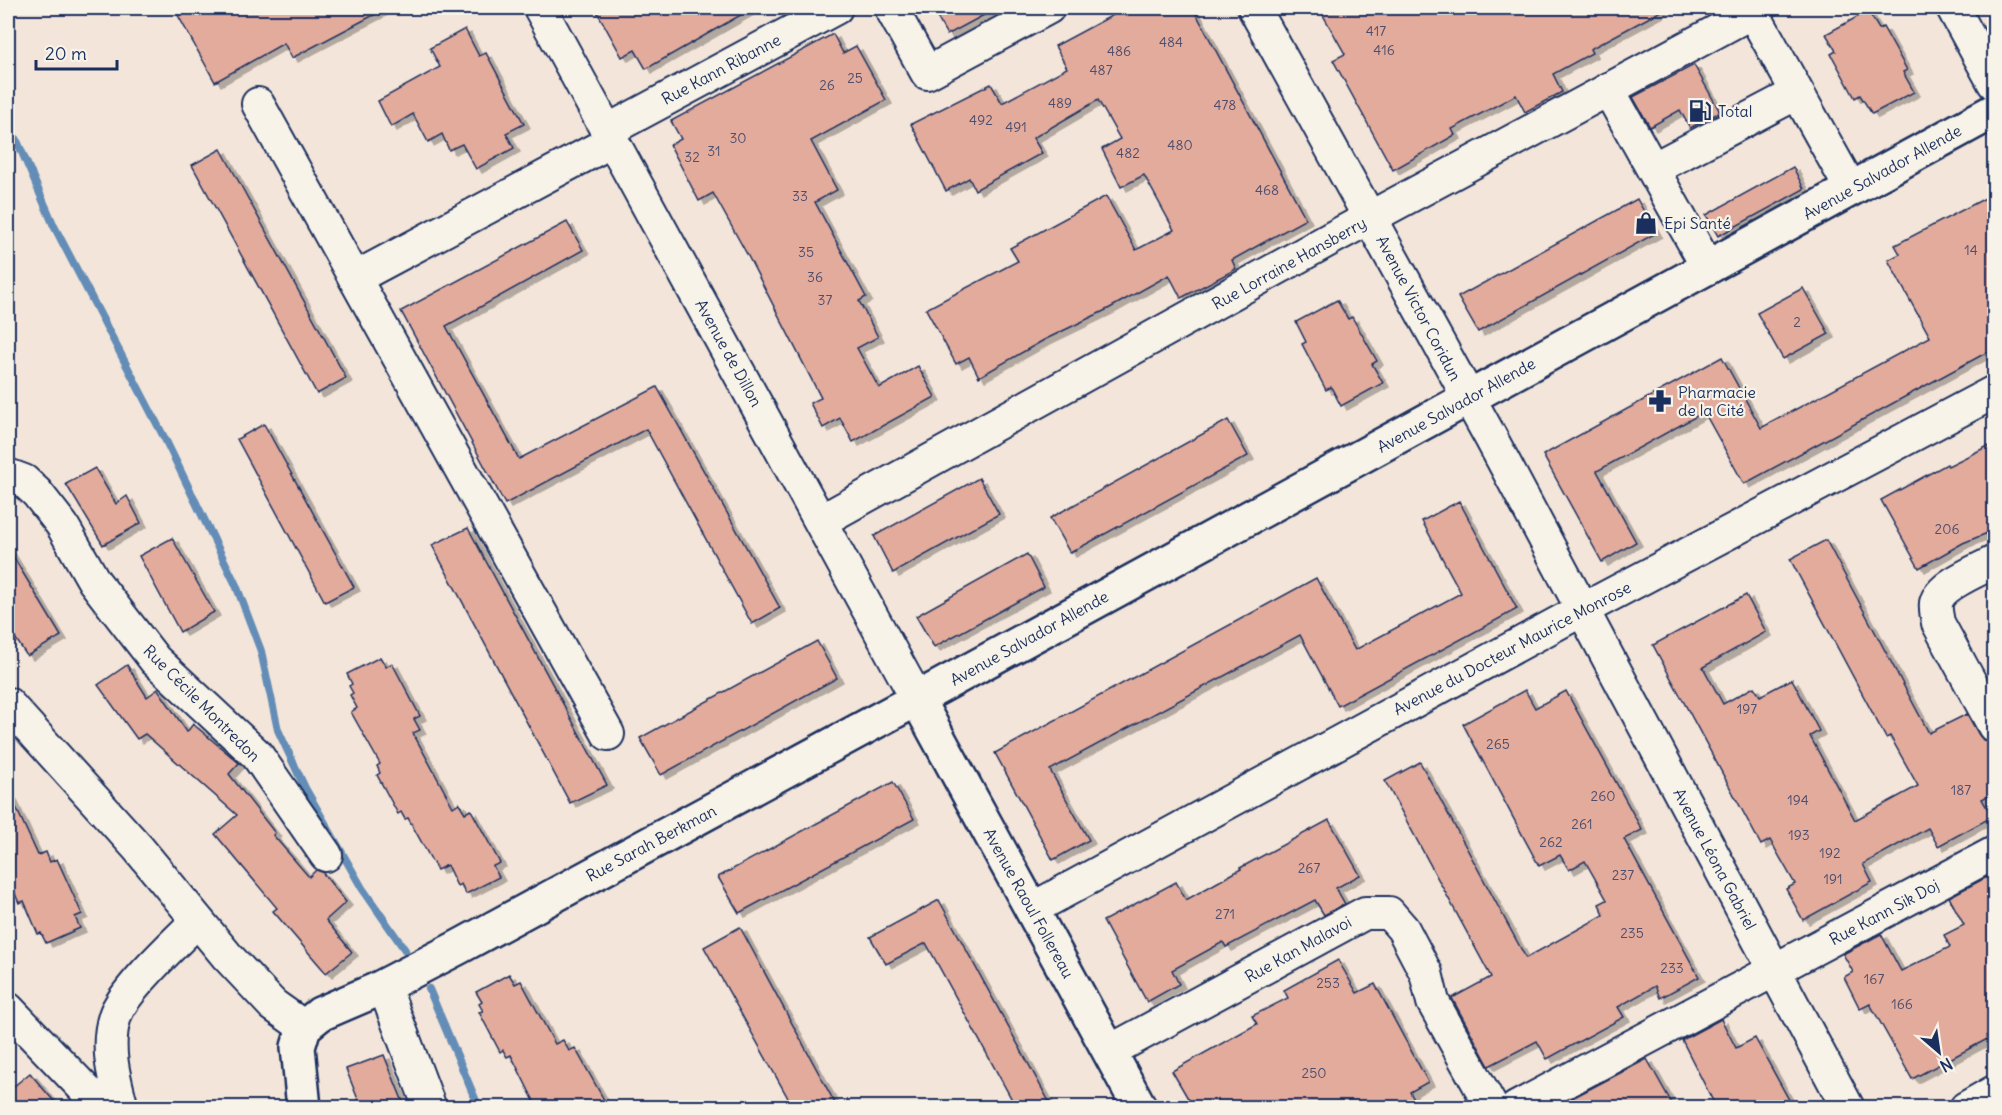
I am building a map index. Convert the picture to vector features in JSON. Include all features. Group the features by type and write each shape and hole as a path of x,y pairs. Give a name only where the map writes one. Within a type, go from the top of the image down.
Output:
{"main road":[{"name":"Avenue Salvador Allende","path":"917,699 1995,111"},
{"name":"Avenue Raoul Follereau","path":"917,699 1140,1107"},
{"name":"Rue Sarah Berkman","path":"304,1027 320,1014 384,986 917,699"},
{"path":"304,1027 298,1047 304,1107"}],"street":[{"name":"Avenue de Dillon","path":"540,8 917,699"},
{"name":"Rue Kann Ribanne","path":"355,278 836,8"},
{"path":"891,8 927,73 1048,8"},
{"name":"Avenue Victor Coridun","path":"1254,8 1371,218 1582,610"},
{"path":"1953,8 1995,83"},
{"path":"1756,9 1797,93 1851,189"},
{"name":"Rue Lorraine Hansberry","path":"821,521 1756,9"},
{"path":"1608,89 1708,267"},
{"path":"1653,169 1797,93"},
{"path":"258,104 608,734"},
{"name":"Avenue du Docteur Maurice Monrose","path":"1032,909 1582,610 1995,392"},
{"name":"Rue Cécile Montredon","path":"8,475 24,481 37,493 62,525 94,581 155,660 257,755 326,855"},
{"path":"1995,562 1953,584 1936,601 1938,623 1995,726"},
{"name":"Avenue Léona Gabriel","path":"1582,610 1848,1107"},
{"path":"8,704 138,848 196,921 273,1005 304,1027"},
{"name":"Rue Kann Sik Doj","path":"1774,970 1995,853"},
{"name":"Rue Kan Malavoi","path":"1110,1051 1365,913 1389,913 1403,929 1426,973 1433,1002 1492,1107"},
{"path":"122,1107 112,1067 111,1032 115,1015 125,996 196,921"},
{"path":"1516,1107 1774,970"},
{"path":"384,986 430,1107"},
{"path":"8,1009 103,1107"},
{"path":"1966,1107 1995,1092"}],"building":[{"path":"174,8 387,8 292,58 284,43 215,82"},
{"path":"595,8 753,8 646,69 635,50 622,57"},
{"path":"953,8 997,8 947,35 937,17"},
{"path":"1126,8 1164,8 1167,13 1178,8 1193,8 1306,219 1232,260 1236,269 1181,298 1169,275 1108,309 1044,340 979,377 969,357 956,364 926,309 1018,261 1010,248 1106,196 1136,250 1174,230 1144,175 1121,187 1102,149 1120,139 1098,100 1033,138 1042,153 975,190 969,178 946,191 911,124 991,84 1002,103 1067,68 1055,46"},
{"path":"1319,8 1667,8 1590,49 1592,53 1553,74 1562,92 1525,112 1516,95 1452,129 1455,135 1393,170 1333,60 1345,54"},
{"path":"1868,11 1879,29 1883,27 1907,70 1903,72 1914,92 1872,114 1860,95 1855,98 1831,54 1836,51 1826,34"},
{"path":"465,29 479,56 486,53 524,124 506,133 514,148 476,169 462,144 449,150 442,134 428,142 413,114 391,127 378,101 440,67 430,48"},
{"path":"833,34 843,53 856,46 886,100 811,141 837,190 815,202 866,297 859,301 878,337 857,348 879,388 918,366 935,397 853,442 840,418 823,428 810,403 821,398 748,256 713,193 699,201 670,145 681,139 671,121"},
{"path":"1694,65 1720,112 1690,128 1680,110 1650,127 1633,97"},
{"path":"221,149 346,378 317,394 192,165"},
{"path":"1793,167 1804,189 1718,236 1706,215"},
{"path":"1995,193 1995,348 1744,484 1704,412 1597,471 1636,542 1602,562 1543,455 1722,357 1761,428 1930,337 1888,260 1900,254 1895,245"},
{"path":"1637,199 1656,233 1478,332 1458,297"},
{"path":"567,222 583,250 446,326 519,459 657,387 780,608 752,624 646,429 505,504 401,311"},
{"path":"1803,288 1829,334 1783,359 1757,313"},
{"path":"1337,300 1348,319 1352,317 1377,361 1372,364 1383,383 1341,406 1331,387 1326,390 1302,344 1306,342 1296,322"},
{"path":"1228,420 1248,456 1070,553 1050,518"},
{"path":"264,424 354,587 325,602 237,439"},
{"path":"1988,446 1995,457 1995,530 1963,543 1919,568 1881,500 1947,464 1948,466"},
{"path":"95,468 116,504 127,496 141,523 103,545 66,484"},
{"path":"979,478 999,514 893,573 874,536"},
{"path":"1459,501 1517,609 1338,706 1300,635 1050,770 1089,840 1053,860 995,753 1316,578 1355,650 1461,593 1422,521"},
{"path":"468,528 607,785 570,803 432,545"},
{"path":"172,538 214,612 180,632 139,556"},
{"path":"1826,540 1929,733 1967,714 1984,741 1993,744 1995,792 1982,799 1992,817 1938,846 1928,828 1863,864 1872,882 1803,920 1786,889 1795,884 1770,840 1761,845 1653,645 1746,595 1766,632 1703,667 1723,704 1754,687 1760,696 1792,679 1819,731 1810,736 1855,820 1918,786 1890,736 1886,738 1790,559"},
{"path":"8,548 61,636 27,656 14,636 8,640"},
{"path":"1027,554 1044,587 934,647 916,616"},
{"path":"817,641 837,678 661,775 640,738"},
{"path":"380,657 386,667 392,663 420,716 414,719 420,730 413,733 453,807 459,803 465,813 471,810 500,863 493,866 499,877 466,894 461,884 457,886 447,865 437,870 408,818 405,819 401,812 398,814 377,775 380,773 377,766 380,764 351,712 357,708 350,695 353,693 349,686 352,684 347,674"},
{"path":"127,665 147,697 158,689 187,732 193,724 239,763 229,774 275,833 273,835 309,877 316,870 322,872 346,902 326,920 352,952 326,973 273,911 277,908 215,834 237,815 145,734 137,739 98,685"},
{"path":"1525,690 1535,708 1566,691 1642,830 1624,839 1699,977 1660,998 1655,986 1618,1007 1624,1017 1547,1059 1537,1041 1489,1066 1452,998 1491,977 1385,781 1420,762 1526,958 1604,915 1599,904 1607,900 1585,861 1569,870 1560,855 1539,866 1463,724"},
{"path":"893,782 914,819 739,913 718,877"},
{"path":"8,790 38,855 46,852 50,862 57,859 82,914 75,917 80,928 46,943 41,933 38,934 24,901 19,903 8,877"},
{"path":"1329,820 1360,875 1336,888 1345,904 1324,915 1315,900 1226,947 1223,942 1172,970 1179,984 1147,1002 1103,921 1176,882 1186,900"},
{"path":"1987,877 1995,891 1995,1035 1912,1079 1870,1004 1860,1009 1844,977 1853,972 1843,954 1881,934 1901,971 1950,947 1944,935 1964,925 1949,897"},
{"path":"939,900 1052,1107 1016,1107 926,943 886,964 870,937"},
{"path":"740,927 837,1107 793,1107 704,947"},
{"path":"1338,960 1357,993 1375,984 1428,1082 1410,1092 1418,1107 1193,1107 1172,1071 1257,1024 1252,1016 1288,998 1284,990"},
{"path":"509,974 515,984 521,981 555,1044 563,1040 569,1051 575,1048 608,1107 537,1107 511,1055 507,1057 503,1050 500,1052 479,1012 483,1011 479,1004 482,1002 476,992"},
{"path":"1721,1019 1736,1048 1755,1038 1793,1107 1716,1107 1682,1040"},
{"path":"384,1055 405,1107 361,1107 346,1069"},
{"path":"1647,1059 1674,1107 1555,1107"},
{"path":"30,1073 59,1107 14,1107 8,1100 8,1091"}],"waterway":[{"path":"8,126 18,143 54,226 166,441 236,585 261,651 278,730 305,788 362,888 405,950"},
{"path":"429,989 479,1108"}],"place":[{"name":"Total","path":"1700,111"},
{"name":"Epi Santé","path":"1646,223"},
{"name":"Pharmacie de la Cité","path":"1660,401"}]}
